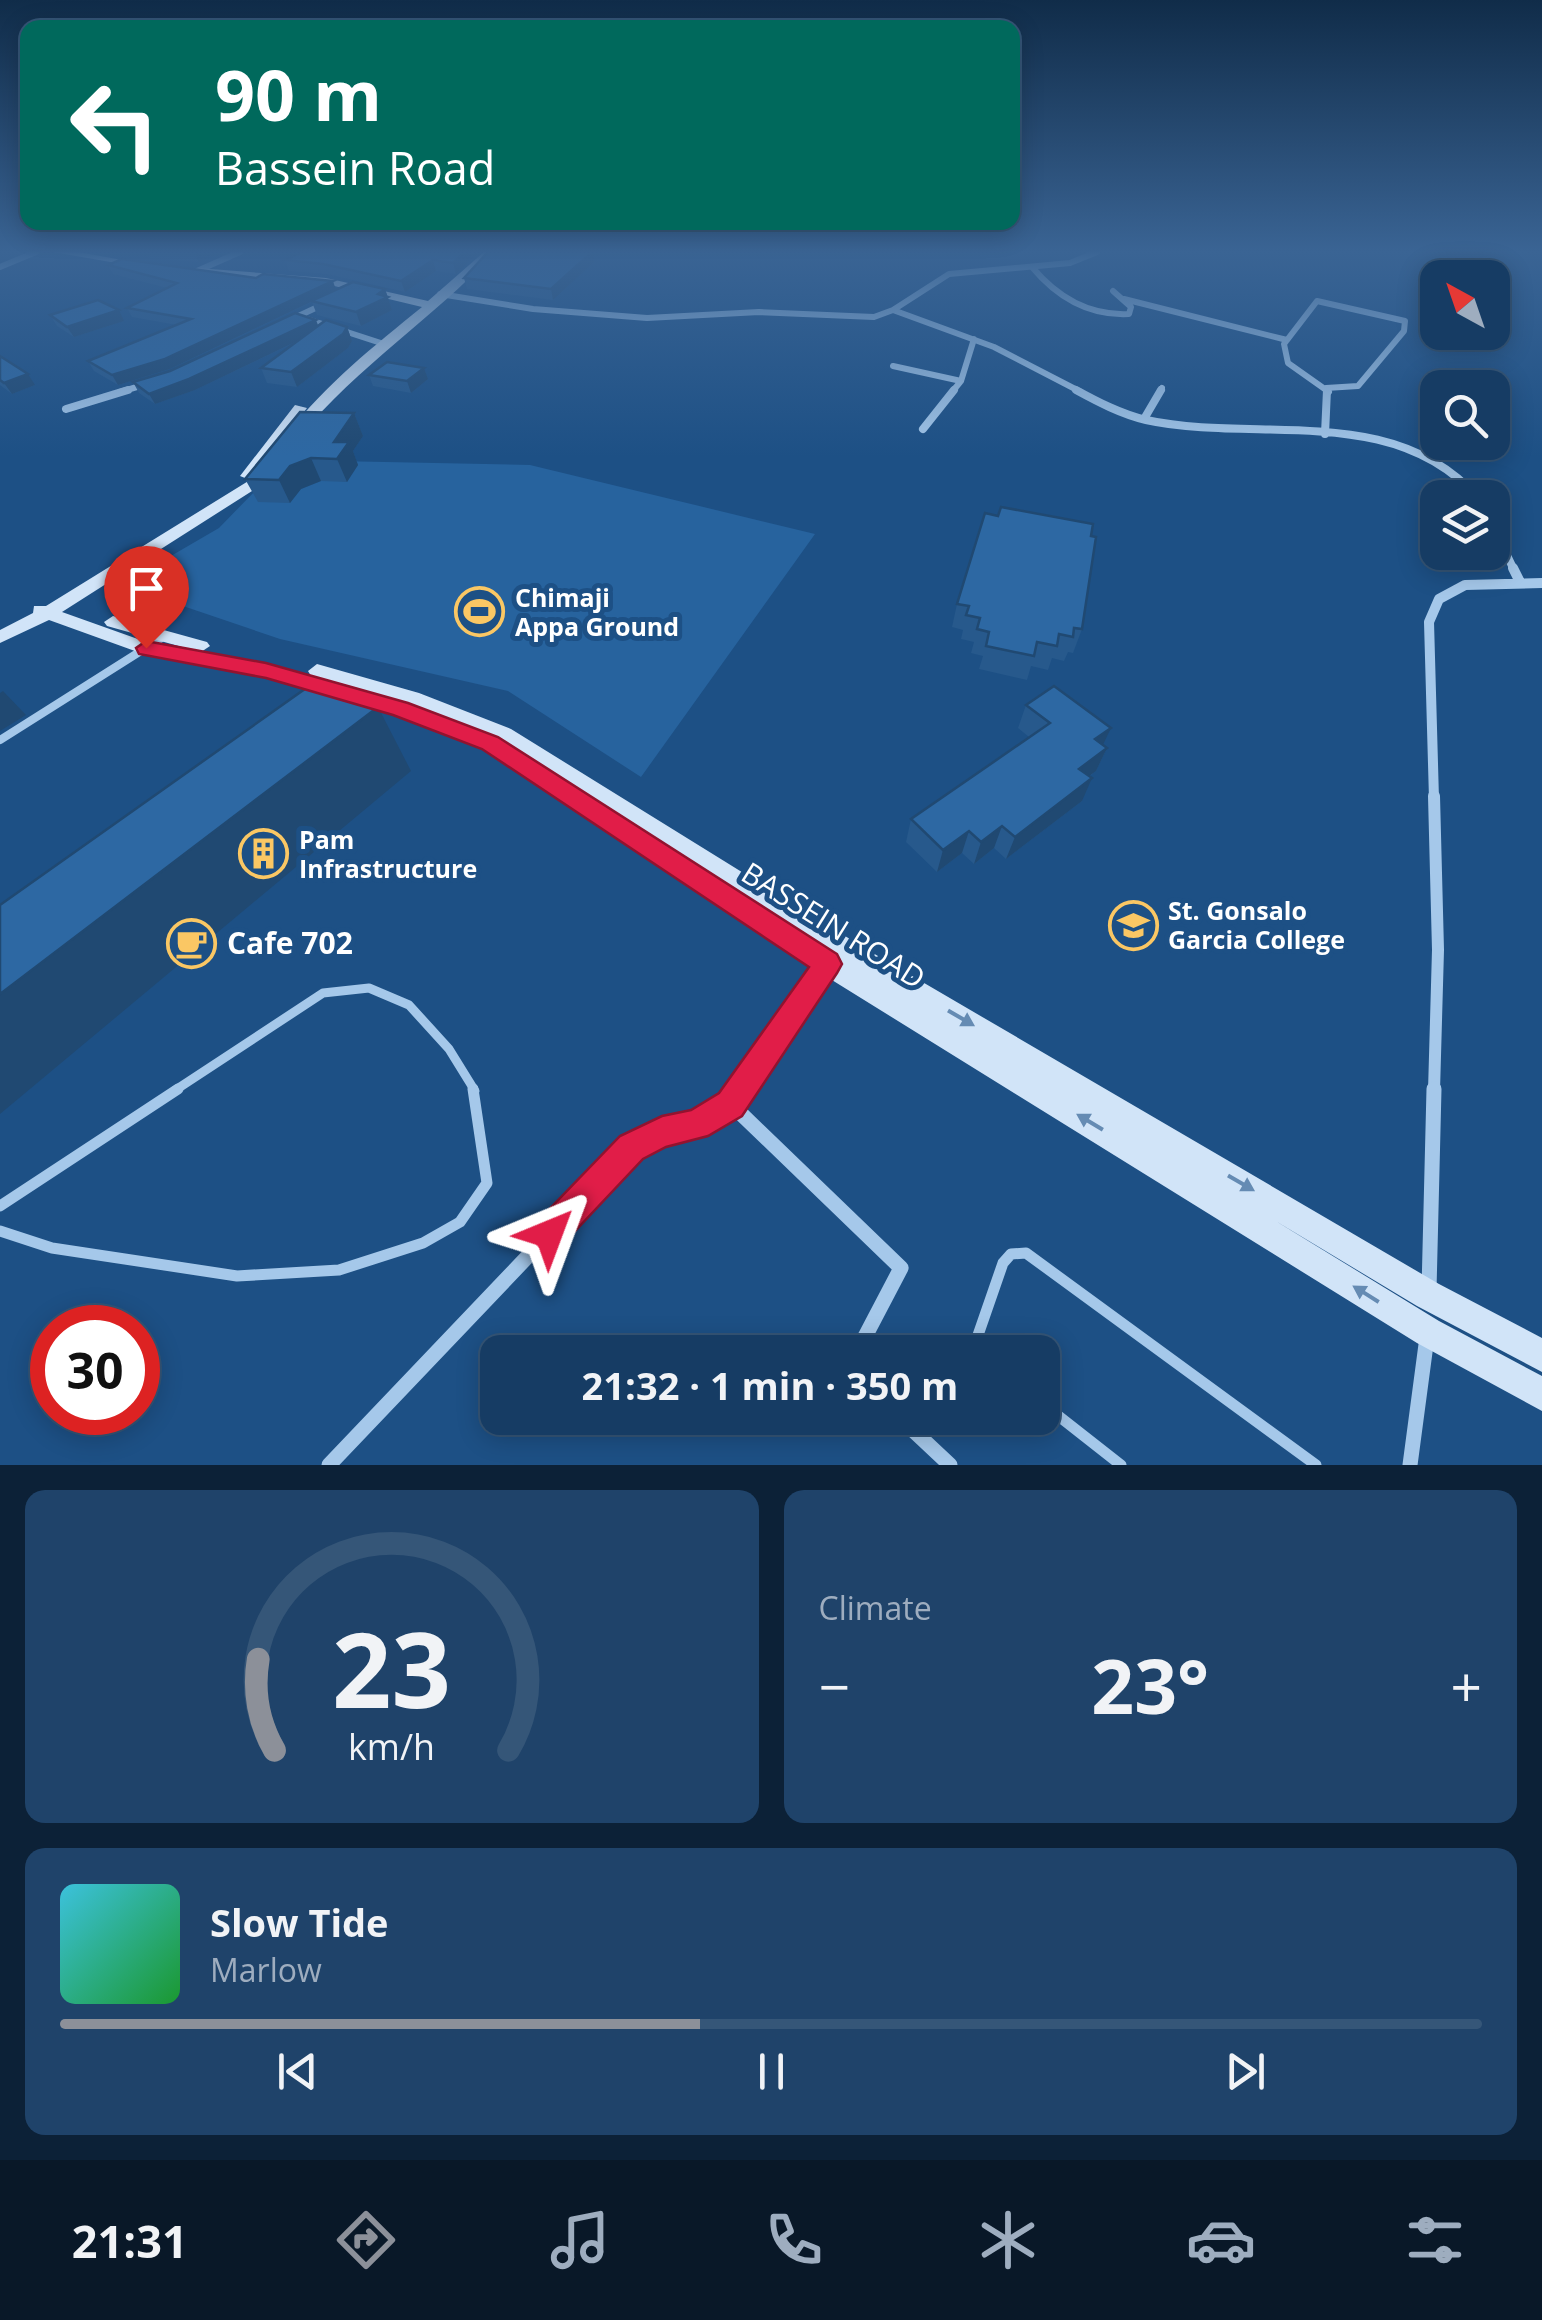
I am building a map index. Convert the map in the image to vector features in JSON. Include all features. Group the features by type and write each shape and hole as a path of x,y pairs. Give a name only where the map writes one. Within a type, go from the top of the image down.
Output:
{"street":[{"path":"279,326 290,320"},
{"path":"311,320 382,344"},
{"path":"0,637 258,481 318,402 410,320"},
{"path":"921,320 1037,367 1094,401 1144,419 1325,434 1380,443 1441,462 1466,480"},
{"path":"1209,320 1287,340"},
{"path":"1301,320 1287,340 1283,355 1302,376 1326,388 1358,386 1404,331 1402,320"},
{"path":"923,430 960,382 974,340"},
{"path":"893,366 960,382"},
{"path":"66,408 158,380"},
{"path":"1144,419 1162,388"},
{"path":"1325,434 1330,396 1326,388"},
{"path":"1510,561 1520,582"},
{"path":"1410,1465 1428,1332 1438,950 1429,622 1439,598 1449,591 1465,586 1542,583"},
{"name":"BASSEIN ROAD","path":"45,610 266,670 362,706 490,743 834,955 1428,1332 1542,1394"},
{"name":"BASSEIN ROAD","path":"154,642 364,682 504,734 690,848 834,955 1428,1295 1542,1356"},
{"path":"329,1465 631,1148 662,1132 696,1125 730,1104 834,955"},
{"path":"730,1104 902,1268 866,1335"},
{"path":"918,1435 950,1465"}],"lane":[{"path":"0,740 154,642"},
{"path":"0,1206 323,993 369,988 408,1005 449,1049 475,1092 487,1183 460,1222 423,1243 339,1270 237,1276 52,1248 0,1232"},
{"path":"977,1335 1003,1263 1012,1254 1026,1253 1316,1465"},
{"path":"1060,1417 1121,1465"}],"shaded area":[{"name":"Chimaji Appa Ground","path":"285,460 530,465 815,534 641,777 508,691 280,639 121,585 219,528"}],"building":[{"path":"58,320 87,320 67,327"},
{"path":"188,320 248,320 165,359 112,375 88,361"},
{"path":"279,320 315,320 149,394 133,382 170,371"},
{"path":"326,320 347,327 291,372 261,368"},
{"path":"0,356 28,374 4,383 0,380"},
{"path":"387,362 424,368 407,381 369,375"},
{"path":"300,412 354,413 334,442 349,442 337,459 311,458 290,466 279,480 245,479"},
{"path":"1001,507 1093,524 1091,536 1096,537 1082,629 1074,628 1073,637 1059,634 1057,646 1037,642 1034,656 986,646 989,632 977,629 980,618 966,615 969,606 957,604 985,513 998,516"},
{"path":"312,684 378,707 0,994 0,905"},
{"path":"1054,686 1111,728 1095,739 1107,748 1079,769 1092,778 1015,837 1002,826 981,842 969,831 943,850 911,819 1050,723 1026,705"}],"place":[{"name":"Chimaji Appa Ground","path":"480,612"},
{"name":"Pam Infrastructure","path":"264,854"},
{"name":"St. Gonsalo Garcia College","path":"1133,925"},
{"name":"Cafe 702","path":"192,944"}],"route":[{"path":"146,648 266,670 400,709 490,743 828,964 730,1104 696,1125 662,1132 631,1148 549,1234"}]}
